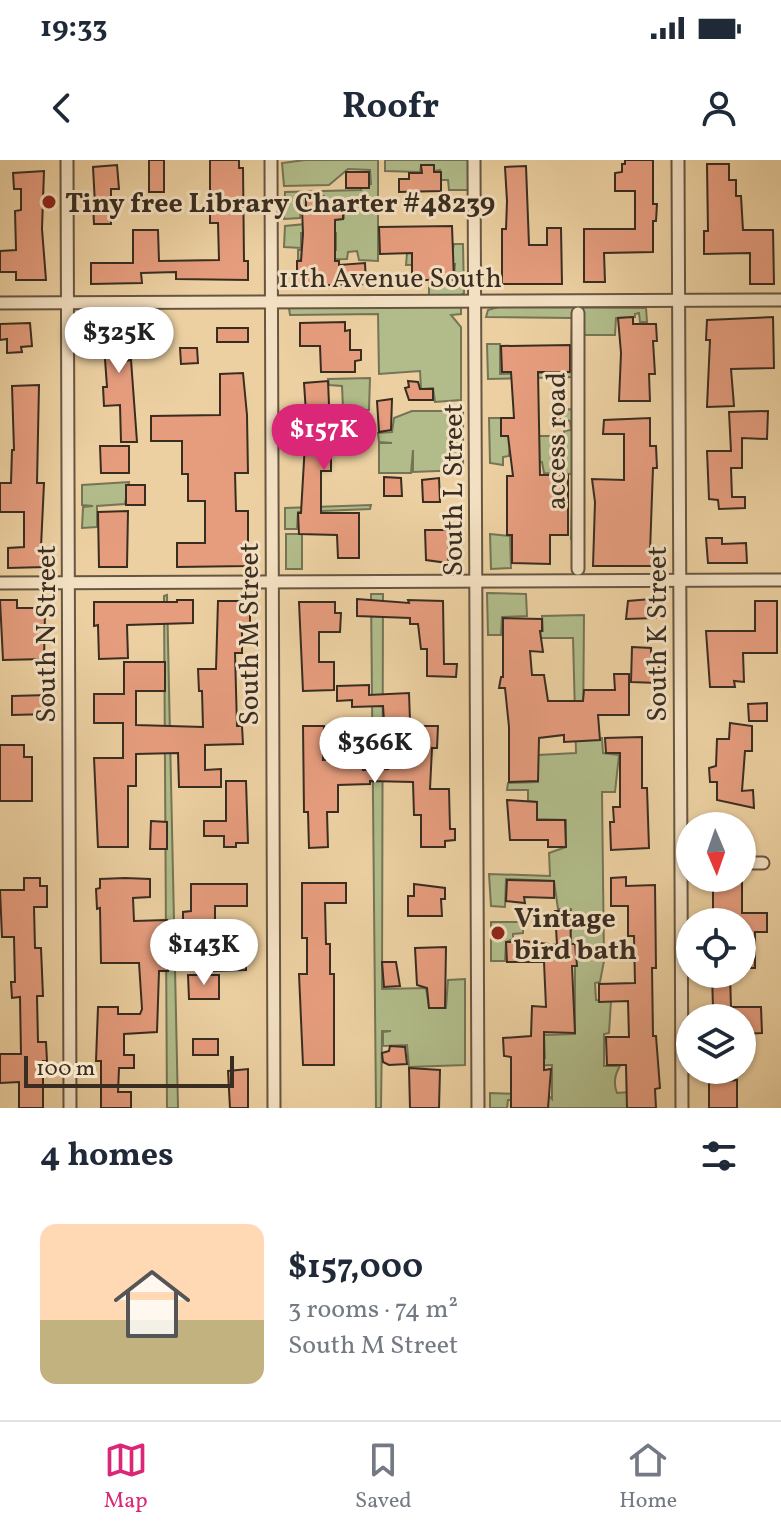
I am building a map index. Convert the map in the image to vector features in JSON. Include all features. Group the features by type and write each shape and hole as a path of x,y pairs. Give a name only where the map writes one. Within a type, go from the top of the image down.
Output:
{"street":[{"name":"South N Street","path":"67,160 70,1108"},
{"name":"South M Street","path":"271,160 274,1108"},
{"name":"South L Street","path":"474,160 478,1108"},
{"name":"South K Street","path":"678,160 680,581 685,812"},
{"name":"11th Avenue South","path":"0,303 781,300"},
{"name":"access road","path":"578,313 578,569"},
{"path":"0,583 781,580"},
{"path":"756,863 763,863"},
{"name":"South K Street","path":"682,1108 686,892"}],"green space":[{"path":"378,160 378,261 359,260 357,251 348,252 347,259 298,260 298,250 336,250 336,233 301,233 301,248 284,247 285,226 316,223 317,218 344,218 343,204 324,203 324,196 307,196 300,218 284,219 285,192 361,190 362,185 371,184 370,170 348,169 329,185 284,186 282,163"},
{"path":"385,160 468,160 471,190 449,190 448,180 441,180 440,170 429,172 428,165 421,166 420,172 385,171"},
{"path":"454,244 463,244 464,293 429,295 429,279 454,278 455,264 406,265 407,253 452,252"},
{"path":"461,306 461,314 451,315 461,327 461,400 435,402 433,388 421,389 420,371 379,374 378,314 290,315 289,308"},
{"path":"498,307 646,308 647,322 640,322 639,313 635,317 616,318 615,335 582,335 580,539 571,539 573,474 544,473 542,462 530,463 510,442 509,456 503,457 503,465 490,463 489,418 501,418 532,436 564,436 564,431 571,430 570,421 559,418 559,410 574,409 574,377 488,379 487,344 500,344 500,374 571,372 572,318 486,317 488,310"},
{"path":"370,378 369,410 343,408 342,386 329,385 328,379"},
{"path":"412,411 463,411 463,470 413,472 413,450 411,473 379,473 379,443 392,443 379,442 378,433 392,432 394,418"},
{"path":"129,482 125,504 97,506 97,527 82,528 83,507 93,506 82,505 82,485"},
{"path":"371,505 370,509 298,512 297,529 285,529 285,508"},
{"path":"286,534 302,534 302,569 286,569"},
{"path":"490,534 510,536 511,568 491,569"},
{"path":"487,593 526,594 527,616 502,617 501,635 488,635"},
{"path":"371,594 383,594 382,989 426,988 429,1007 446,1008 448,980 465,979 465,1065 409,1067 407,1045 383,1046 383,1032 391,1031 382,1031 381,1108 376,1108"},
{"path":"167,595 178,1108 167,1108 164,596"},
{"path":"584,615 583,740 602,738 603,753 619,755 615,792 602,792 604,961 600,982 595,983 596,1000 611,1001 609,1033 604,1034 604,1066 620,1066 615,1086 617,1093 629,1092 628,1108 547,1108 547,1100 508,1100 507,1108 490,1108 490,1093 548,1095 552,1099 552,1065 519,1066 519,1059 545,1058 544,1035 575,1034 575,944 560,943 571,931 571,909 558,909 554,881 506,879 505,907 491,906 489,874 550,876 549,853 566,847 566,820 536,819 537,802 528,801 528,790 507,790 508,783 538,782 538,755 576,753 573,638 538,638 537,632 543,631 542,616"},
{"path":"491,922 523,922 523,933 513,934 513,939 506,942 505,961 491,961"}],"building":[{"path":"149,160 164,160 164,192 149,192"},
{"path":"210,160 239,160 239,168 243,168 244,261 248,261 248,280 176,279 176,272 141,273 142,283 91,284 91,263 133,263 133,230 158,230 159,261 219,260 218,223 210,223"},
{"path":"625,160 653,160 653,204 657,204 656,221 653,221 653,252 604,253 605,282 584,282 584,229 635,229 635,191 615,191 615,173 622,172"},
{"path":"707,164 729,164 729,180 736,180 736,196 741,196 743,230 773,230 774,284 750,284 750,253 704,254 704,231 708,231"},
{"path":"117,165 119,189 111,189 111,224 94,224 93,167"},
{"path":"421,165 434,165 434,172 441,172 441,191 399,192 399,179 409,179 409,173 422,173"},
{"path":"526,166 529,245 547,245 547,228 561,228 562,284 502,284 502,229 506,229 507,201 505,167"},
{"path":"44,171 42,229 46,280 16,280 16,272 0,272 0,251 16,250 15,211 21,210 21,189 14,189 13,173"},
{"path":"346,172 369,172 369,188 346,188"},
{"path":"323,197 324,206 343,205 343,219 335,220 335,261 339,261 339,265 365,263 366,284 297,286 297,261 301,261 303,234 302,208 306,208 306,198"},
{"path":"452,226 454,280 412,280 412,253 380,254 379,227"},
{"path":"633,317 633,324 656,324 657,341 653,341 655,374 649,374 650,401 619,401 621,353 618,318"},
{"path":"773,317 774,368 731,369 734,406 707,407 710,340 706,340 707,320"},
{"path":"133,322 133,336 123,336 125,361 131,360 137,442 121,442 120,405 104,406 103,387 107,387 104,345 97,345 97,323"},
{"path":"345,322 345,331 350,330 350,350 361,350 361,360 355,361 355,372 321,372 320,346 300,346 300,323"},
{"path":"30,323 32,346 21,347 22,352 7,353 7,339 0,340 0,324"},
{"path":"217,328 248,328 248,342 217,342"},
{"path":"570,345 570,372 538,372 540,475 568,475 568,535 550,535 550,564 512,563 512,535 507,535 507,476 513,476 508,436 501,436 501,418 514,418 511,372 502,372 501,346"},
{"path":"180,348 197,348 198,363 181,364"},
{"path":"243,373 248,473 235,473 236,511 248,511 248,566 177,567 177,543 205,543 205,501 188,501 188,474 182,474 182,441 151,441 151,416 220,415 220,374"},
{"path":"328,381 330,427 359,427 359,441 331,441 331,471 321,471 321,513 359,513 359,558 338,558 337,535 299,534 305,443 301,443 300,413 306,413 304,383"},
{"path":"408,381 418,382 420,389 433,389 433,400 409,400 405,388 409,387"},
{"path":"39,385 37,483 44,483 41,547 45,547 46,567 8,568 8,548 24,547 24,512 0,512 0,483 11,483 14,450 12,386"},
{"path":"392,399 391,430 379,432 377,401"},
{"path":"768,411 767,439 742,438 742,468 731,468 732,497 745,497 745,508 719,509 718,500 709,499 707,451 731,451 729,412"},
{"path":"650,418 650,446 656,446 657,468 653,468 652,566 593,566 595,502 592,479 624,480 624,434 603,434 604,420"},
{"path":"100,446 129,446 129,473 101,473"},
{"path":"384,477 401,478 402,496 384,496"},
{"path":"439,478 440,502 423,502 422,480"},
{"path":"126,485 145,485 145,505 126,505"},
{"path":"128,511 127,567 99,567 98,512"},
{"path":"425,530 449,530 448,563 426,560"},
{"path":"706,538 722,538 722,544 746,543 747,563 708,563"},
{"path":"357,599 409,603 408,600 443,601 444,664 457,664 456,677 427,676 427,649 421,649 418,624 410,624 410,618 357,616"},
{"path":"651,599 651,604 658,604 656,618 626,619 628,601"},
{"path":"0,600 17,600 17,608 35,608 35,612 45,612 44,659 3,660"},
{"path":"193,600 193,623 127,625 128,658 99,659 94,602"},
{"path":"218,601 250,601 250,626 242,626 242,653 235,653 237,726 242,726 243,744 205,745 205,770 221,769 221,787 179,787 178,753 136,754 136,786 128,786 128,847 98,847 94,758 123,758 123,723 94,723 94,694 124,694 124,662 165,662 165,691 136,691 136,725 203,727 198,669 216,669"},
{"path":"755,601 777,601 777,653 743,653 744,682 734,681 735,687 710,687 706,631 755,631"},
{"path":"299,602 335,602 335,613 341,613 340,632 319,632 319,662 334,662 334,690 303,691"},
{"path":"503,618 542,619 543,652 530,651 532,675 544,675 548,701 583,701 584,690 615,690 614,674 629,674 629,715 598,715 600,740 564,742 564,735 539,738 538,781 509,782 505,688 499,688 503,677"},
{"path":"632,647 651,648 651,664 659,664 658,683 631,682"},
{"path":"369,685 369,695 409,693 410,721 384,721 383,706 352,707 352,700 337,701 337,686"},
{"path":"48,695 49,714 12,715 12,696"},
{"path":"767,703 767,721 749,721 748,704"},
{"path":"730,723 752,726 752,751 745,751 742,791 753,790 754,808 717,800 717,782 710,782 709,768 716,766 717,739 729,739"},
{"path":"303,726 324,726 323,760 339,759 339,764 363,764 363,770 388,769 388,758 411,758 410,726 438,726 437,748 432,748 430,789 449,789 450,829 455,829 455,840 445,841 445,847 421,847 421,815 414,815 413,782 370,781 370,784 338,785 338,812 327,812 328,847 309,848 308,812 304,812"},
{"path":"642,737 642,788 647,788 649,848 611,850 613,807 620,807 620,753 606,753 605,738"},
{"path":"0,745 24,745 24,757 32,757 32,801 0,801"},
{"path":"226,781 246,781 248,843 236,843 236,847 224,847 224,836 204,836 204,821 226,821"},
{"path":"507,800 537,802 537,820 565,820 566,847 548,847 548,840 510,840"},
{"path":"151,821 167,822 167,849 150,849"},
{"path":"626,877 626,886 655,885 653,1036 656,1036 660,1088 655,1089 656,1108 627,1108 626,1065 607,1065 606,1037 629,1037 628,1001 599,1002 599,984 635,983 634,936 628,936 628,906 611,906 611,878"},
{"path":"24,878 40,878 40,886 47,886 47,907 34,907 35,948 41,948 43,996 37,996 38,1042 46,1042 47,1061 43,1061 43,1108 19,1108 19,1082 0,1083 0,1054 21,1054 20,997 12,998 11,982 15,982 14,937 2,937 0,890 24,890"},
{"path":"100,879 150,879 150,897 133,898 134,921 167,920 168,971 159,971 157,1032 124,1034 124,1055 134,1055 134,1068 119,1068 118,1092 131,1092 131,1108 101,1108 101,1061 96,1061 98,1007 118,1007 118,1014 140,1014 142,1009 139,963 101,963 100,908 97,909 96,889 100,888"},
{"path":"507,880 554,881 554,898 524,897 525,903 506,901"},
{"path":"302,883 346,883 346,903 325,903 326,944 330,944 330,974 334,974 334,1065 303,1065 299,974 307,974 307,938 302,938"},
{"path":"191,884 247,884 247,906 215,906 215,939 192,939 192,924 183,924 183,912 191,911"},
{"path":"414,884 445,888 445,899 441,899 442,916 408,916 408,896 414,896"},
{"path":"713,892 742,892 742,908 713,908"},
{"path":"555,911 570,911 571,944 575,944 577,966 572,966 575,1033 544,1032 544,1070 551,1069 548,1108 511,1108 511,1057 504,1056 503,1038 531,1036 532,1006 546,1007 544,962 507,962 506,942 514,940 557,945"},
{"path":"756,913 767,913 767,932 756,932"},
{"path":"246,942 246,970 212,971 212,943"},
{"path":"446,947 445,1008 429,1008 427,988 417,985 415,948"},
{"path":"382,962 396,962 400,986 384,987"},
{"path":"188,975 219,975 219,999 189,999"},
{"path":"712,988 730,988 731,1004 713,1004"},
{"path":"756,1007 761,1007 762,1033 756,1033"},
{"path":"193,1039 218,1039 218,1055 193,1055"},
{"path":"390,1046 405,1047 407,1064 389,1065 383,1062 382,1053 389,1051"},
{"path":"409,1068 440,1070 439,1108 410,1108"},
{"path":"248,1069 248,1108 230,1108 228,1071"},
{"path":"709,1084 737,1084 737,1108 709,1108"}],"place":[{"name":"Tiny free Library Charter #48239","path":"49,202"},
{"name":"Vintage bird bath","path":"498,933"}]}
